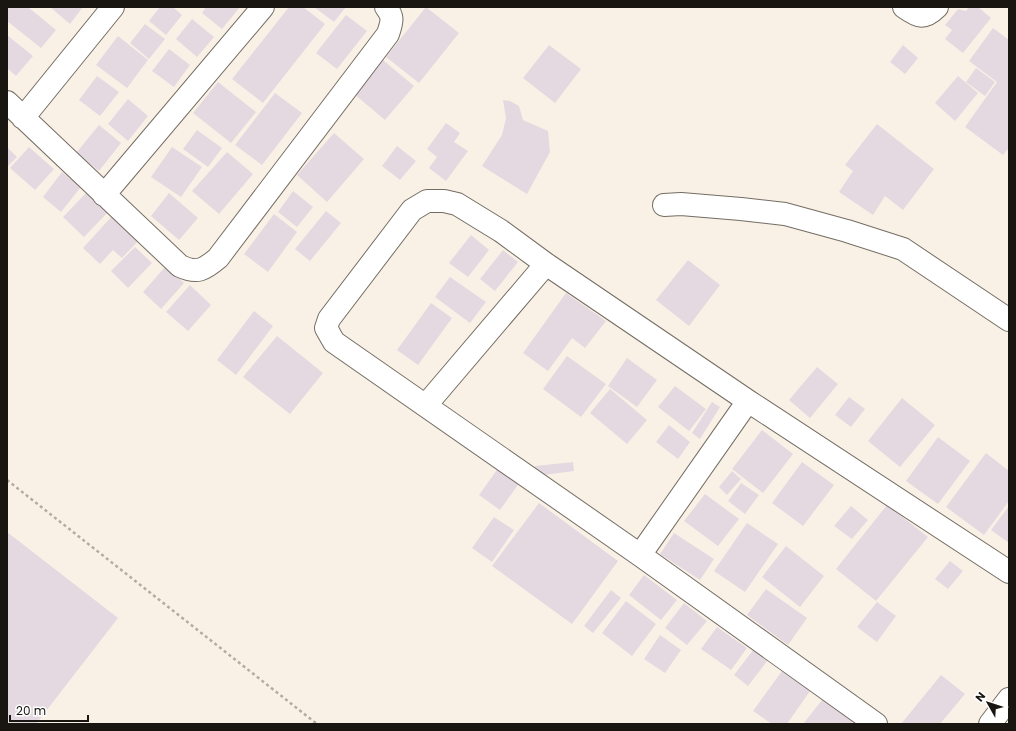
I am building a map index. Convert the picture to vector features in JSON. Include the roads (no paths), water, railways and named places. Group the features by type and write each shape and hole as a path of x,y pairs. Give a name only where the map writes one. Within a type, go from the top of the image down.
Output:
{"street":[{"path":"23,118 113,7"},
{"path":"104,195 263,7"},
{"path":"7,102 180,266 198,271 209,266 218,258 388,34 391,15 386,7"},
{"path":"904,7 919,16 926,16 937,7"},
{"path":"876,724 640,555 334,342 326,328 329,319 412,210 427,201 444,201 457,204 501,231 546,264 748,401 1009,572"},
{"path":"664,205 681,204 785,214 847,231 903,249 1009,320"},
{"path":"426,405 546,264"},
{"path":"640,555 748,401"},
{"path":"990,724 1009,699"}]}
